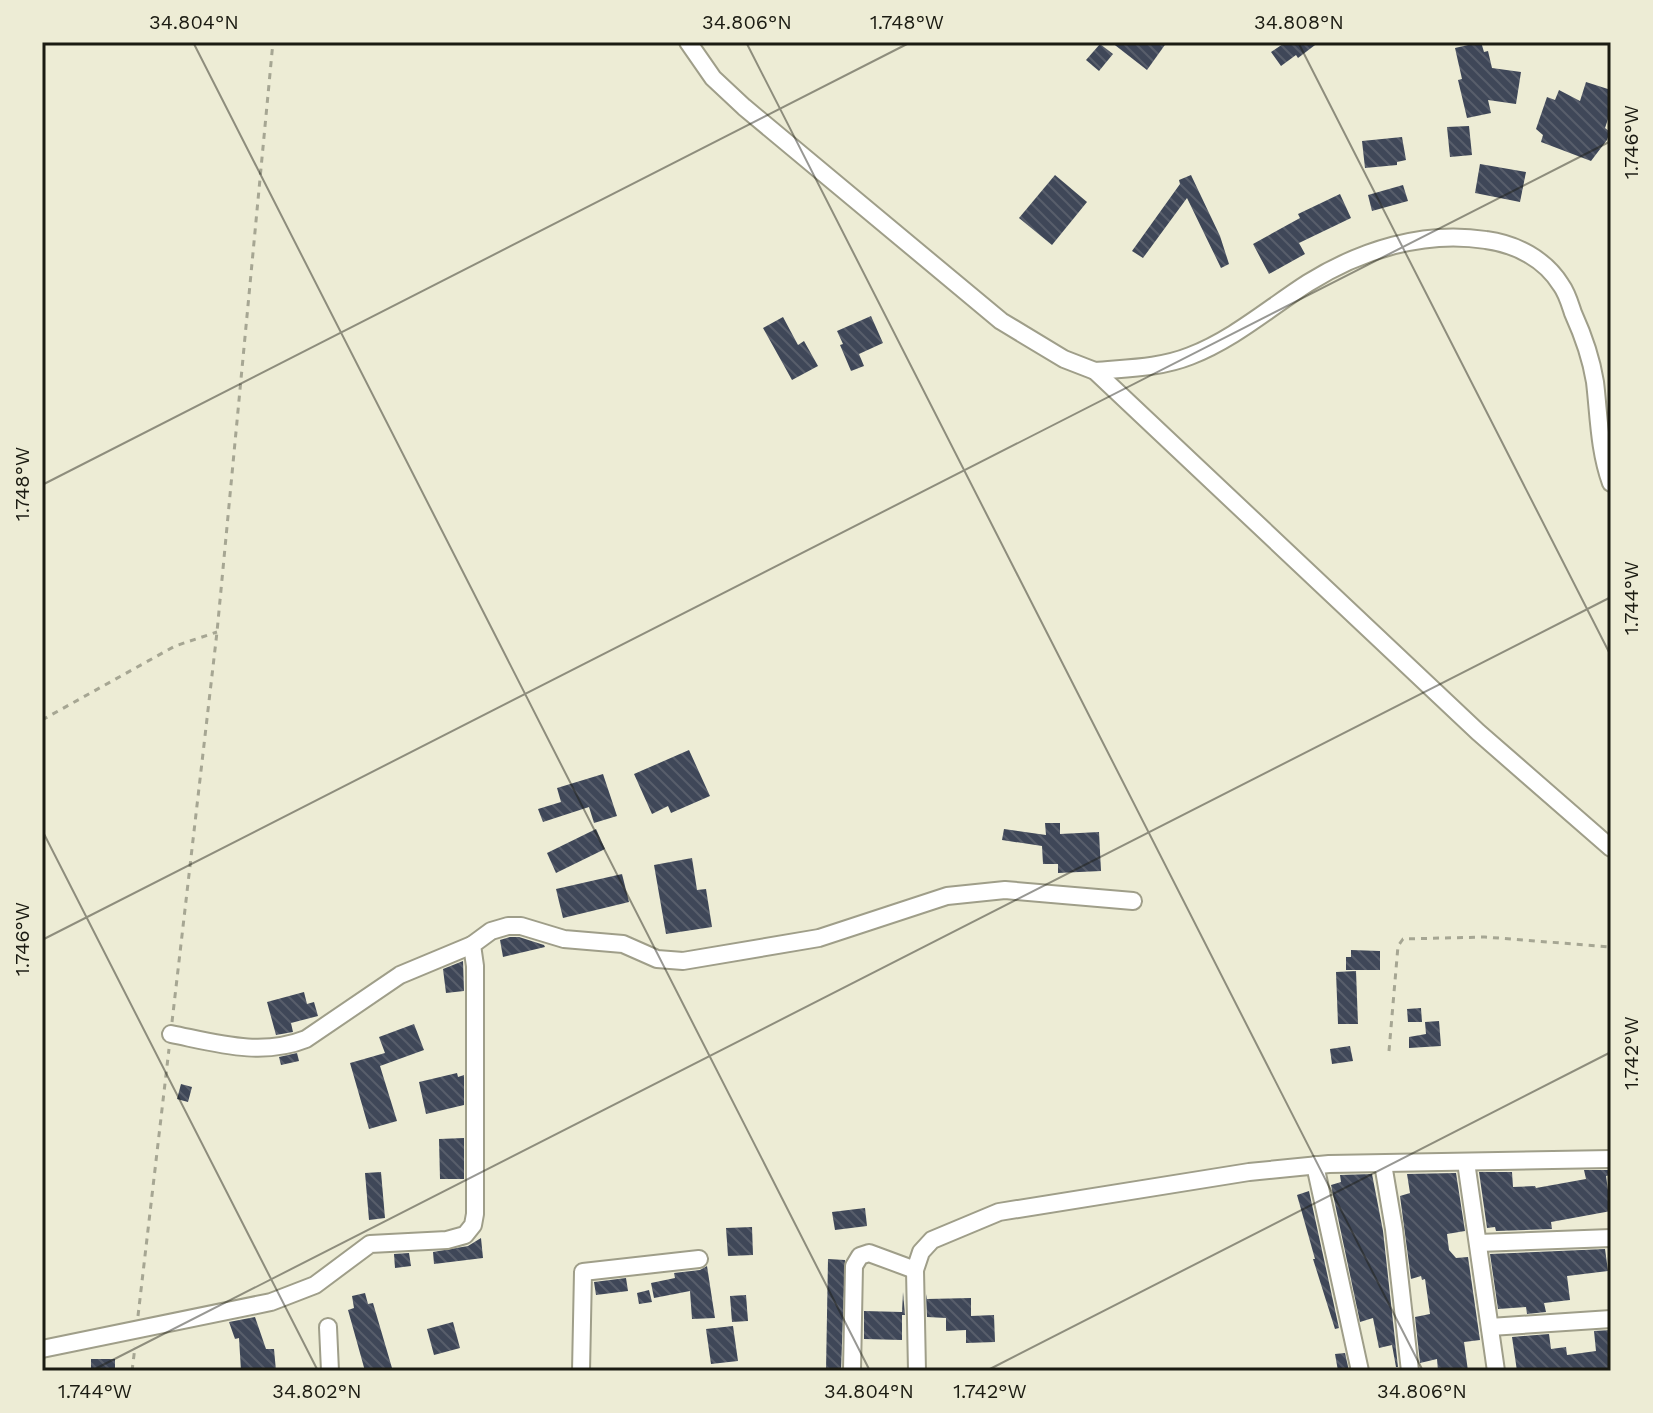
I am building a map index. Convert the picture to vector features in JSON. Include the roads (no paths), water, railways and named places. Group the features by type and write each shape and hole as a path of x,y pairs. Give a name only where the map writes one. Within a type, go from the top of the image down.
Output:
{"street":[{"path":"688,42 713,78 744,107 1001,321 1064,359 1095,371 1478,732 1611,848"},
{"path":"1095,371 1164,365 1190,356 1231,337 1297,290 1338,266 1371,252 1413,241 1457,235 1505,243 1543,262 1562,286 1586,343 1595,380 1599,435 1611,483"},
{"path":"171,1034 241,1048 288,1046 306,1039 400,975 472,945 491,931 508,926 521,926 564,939 623,944 657,959 683,961 819,938 947,896 1005,890 1133,901"},
{"path":"42,1349 271,1302 315,1285 370,1244 447,1240 465,1235 473,1225 475,1214 475,966 472,945"},
{"path":"917,1371 915,1270 921,1252 932,1240 999,1212 1249,1172 1315,1165 1611,1159"},
{"path":"1466,1162 1496,1371"},
{"path":"1383,1164 1394,1229 1410,1371"},
{"path":"1315,1165 1360,1371"},
{"path":"1478,1243 1611,1238"},
{"path":"852,1371 854,1266 860,1256 869,1253 915,1270"},
{"path":"581,1371 583,1272 699,1259"},
{"path":"1490,1327 1611,1319"},
{"path":"328,1327 330,1371"}]}
